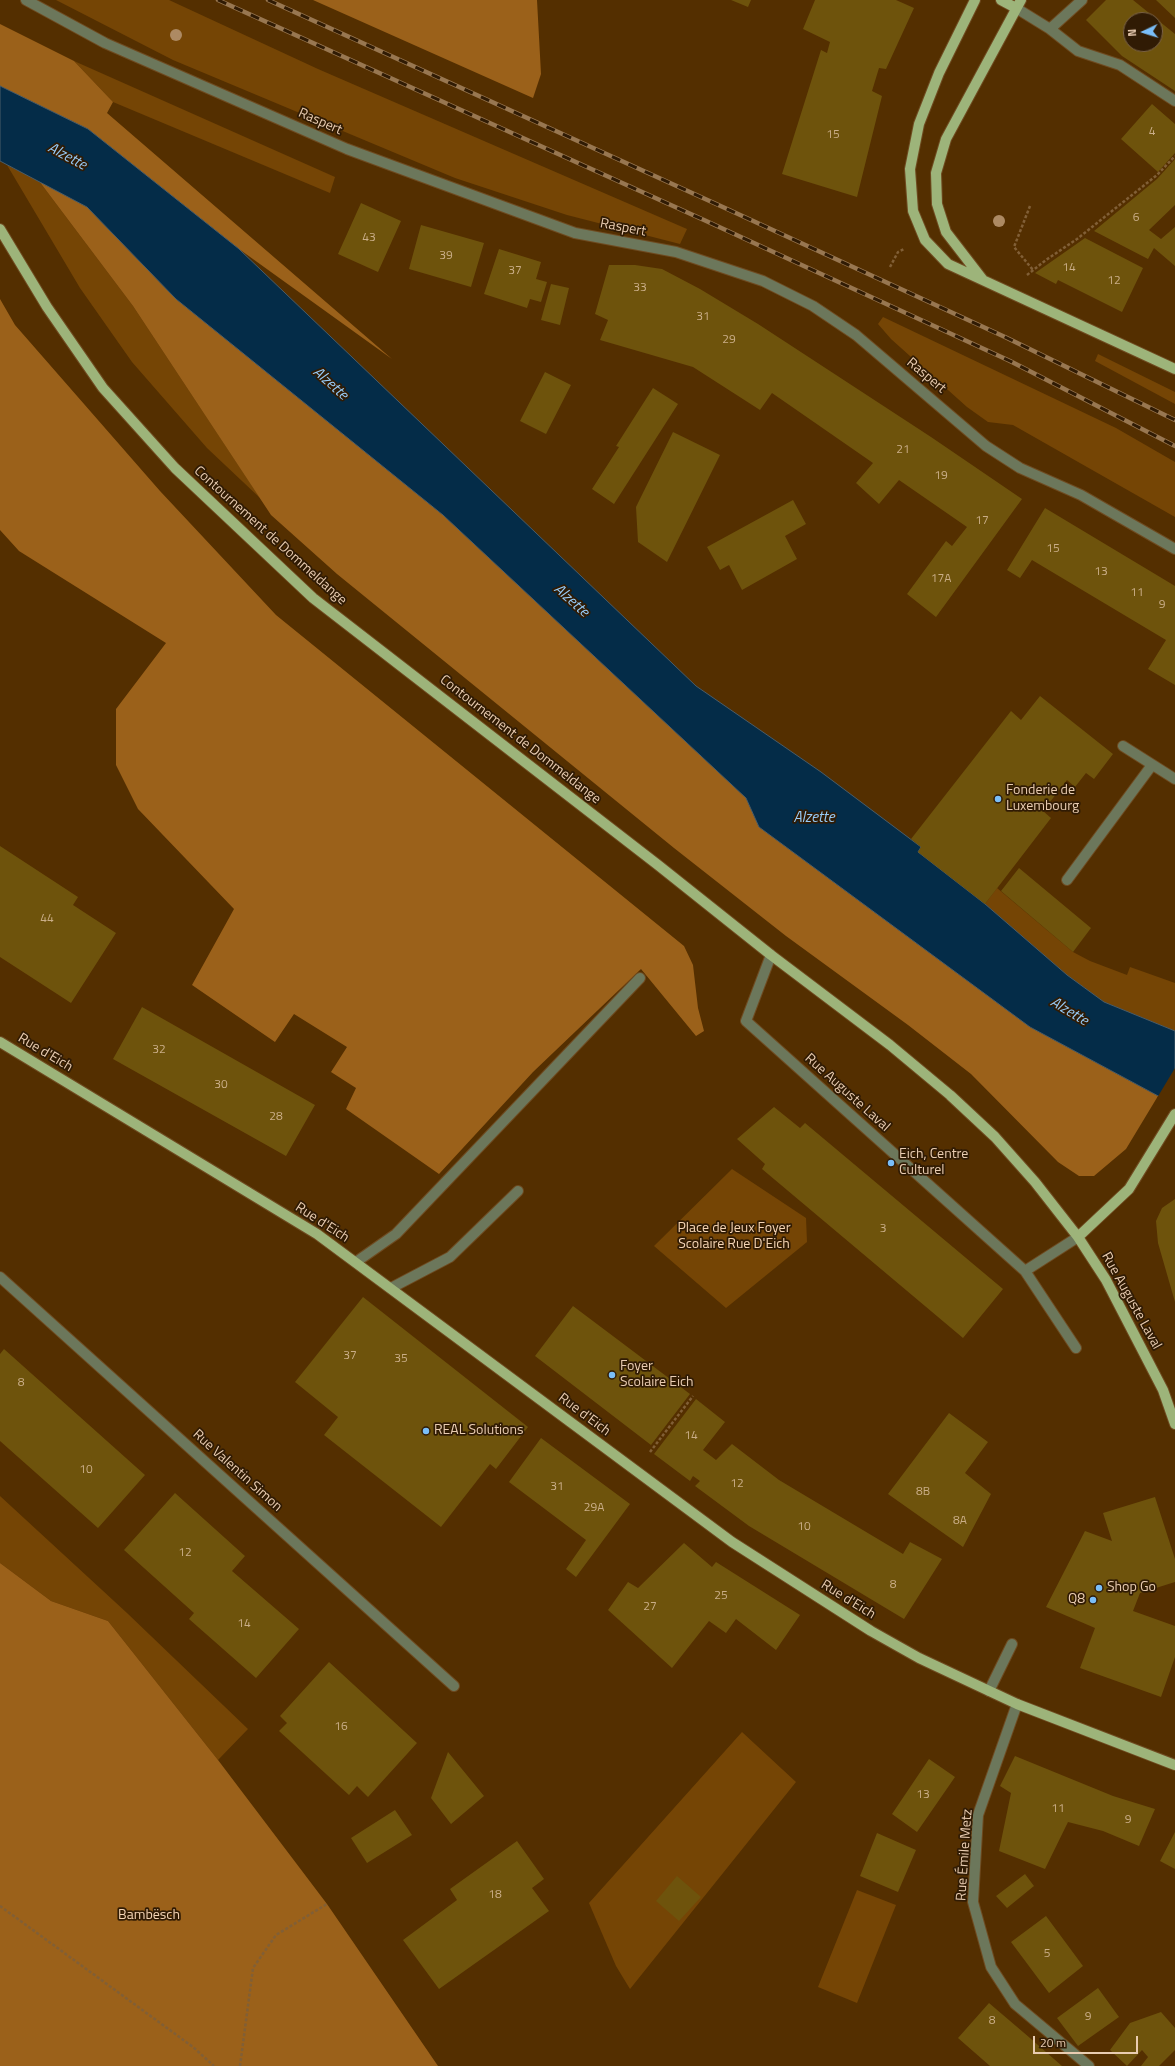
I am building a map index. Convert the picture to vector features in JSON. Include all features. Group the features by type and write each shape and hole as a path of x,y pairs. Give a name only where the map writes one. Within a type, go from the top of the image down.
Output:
{"main road":[{"path":"975,0 939,73 919,124 910,169 913,211 925,240 948,264 986,283 1175,369"},
{"path":"986,283 946,232 937,204 936,173 946,139 1018,4 1001,0"},
{"name":"Contournement de Dommeldange","path":"0,229 48,307 103,388 175,468 313,598 658,865"},
{"name":"Rue Auguste Laval","path":"658,865 771,955 890,1045 950,1095 1005,1148 1035,1182 1078,1237 1112,1291 1163,1390 1175,1424"},
{"name":"Rue d'Eich","path":"0,1042 317,1234 392,1288 732,1542 871,1631 919,1658 1017,1704 1175,1765"},
{"path":"1078,1237 1129,1189 1147,1162 1175,1114"}],"street":[{"name":"Raspert","path":"26,0 105,43 347,149 576,233 676,252 763,281 813,306 856,335 986,446 1020,468 1081,495 1175,549"},
{"path":"1050,29 1082,0"},
{"path":"1018,4 1078,51 1120,65 1175,101"},
{"path":"1123,746 1175,779"},
{"path":"1067,880 1152,765"},
{"name":"Rue Auguste Laval","path":"771,955 746,1021 1025,1271"},
{"path":"356,1262 396,1234 640,978"},
{"path":"392,1288 450,1257 518,1191"},
{"path":"1076,1348 1025,1271 1078,1237"},
{"name":"Rue Valentin Simon","path":"0,1277 454,1686"},
{"path":"989,1691 1012,1644"},
{"name":"Rue Émile Metz","path":"1017,1704 978,1815 974,1902 991,1967 1015,2004 1089,2066"}],"path":[{"path":"1027,275 1077,239 1157,175 1175,156"},
{"path":"1030,206 1014,247 1033,270"},
{"path":"890,267 898,252"},
{"path":"648,1454 693,1396"},
{"path":"240,2066 253,1968 276,1935 327,1904"},
{"path":"0,1906 193,2047 214,2066"}],"green space":[{"path":"56,0 169,0 318,69 687,229 680,244 567,215 455,178 173,60"},
{"path":"313,0 537,0 541,74 533,98"},
{"path":"0,24 74,61 113,102 107,113 392,359 239,249 88,129 0,86"},
{"path":"74,61 335,177 330,193 113,102"},
{"path":"7,165 39,181 133,306 260,498 207,448 132,362 80,288"},
{"path":"39,181 87,207 176,299 443,515 746,798 759,827 1030,1027 1158,1096 1126,1149 1094,1176 1079,1176 1058,1162 971,1074 908,1025 786,936 674,848 337,574 271,515 133,306"},
{"path":"0,299 15,325 160,491 276,615 684,946 693,965 698,1008 704,1031 696,1036 641,969 533,1072 439,1174 346,1109 356,1088 331,1072 347,1047 294,1014 275,1042 192,985 234,909 138,809 116,765 116,709 166,643 19,551 0,530"},
{"path":"883,317 1116,428 1175,462 1175,517 1013,425 988,422 967,407 891,339 878,324"},
{"path":"1098,354 1175,392 1175,404 1095,361"},
{"path":"997,888 1073,952 1090,961 1127,975 1130,967 1175,983 1175,1031 1104,1002 1067,975 985,904"},
{"name":"Place de Jeux Foyer Scolaire Rue D'Eich","path":"732,1169 806,1218 807,1242 726,1308 654,1246"},
{"path":"0,1496 127,1613 248,1729 218,1760 108,1621 51,1601 0,1563"},
{"name":"Bambësch","path":"0,1563 51,1601 108,1621 218,1760 327,1904 438,2066 0,2066"},
{"path":"742,1732 796,1782 630,1989 616,1966 589,1903"},
{"path":"857,1890 896,1905 857,2003 818,1987"}],"water":[{"name":"Alzette","path":"0,86 88,129 239,249 696,686 821,772 921,847 918,852 985,904 1067,975 1104,1002 1175,1031 1175,1105 1030,1027 759,827 746,798 443,515 176,299 87,207 0,161"}],"pier":[{"path":"1175,1068 1175,1107 1157,1098"}],"building":[{"path":"731,0 751,0 748,7"},
{"path":"815,0 896,0 914,8 886,69 879,68 872,91 882,96 857,197 782,174 821,50 827,53 830,42 803,29"},
{"path":"1106,0 1133,0 1148,12 1123,12 1123,52 1163,52 1163,24 1175,34 1175,91 1122,56 1086,20"},
{"path":"1156,0 1175,0 1175,18"},
{"path":"1152,104 1175,124 1175,153 1158,172 1121,139"},
{"path":"1175,159 1175,205 1149,230 1161,239 1175,227 1175,266 1154,248 1148,259 1094,231 1157,179"},
{"path":"361,203 401,221 378,272 338,254"},
{"path":"421,225 484,243 471,287 409,269"},
{"path":"1085,238 1143,268 1122,312 1058,280 1056,284 1035,273"},
{"path":"499,249 541,262 536,279 547,282 541,302 530,299 527,308 484,294"},
{"path":"609,265 635,265 662,269 700,289 758,324 931,437 1022,499 936,617 907,594 946,541 952,546 967,527 899,480 879,504 856,483 873,463 772,393 760,410 693,367 600,340 608,320 595,314"},
{"path":"551,284 569,288 560,325 541,320"},
{"path":"545,372 571,385 546,434 520,421"},
{"path":"653,388 678,404 614,504 592,489 619,447 616,446"},
{"path":"673,432 720,455 667,562 638,542 636,507"},
{"path":"793,500 806,524 785,536 797,559 742,590 729,565 720,570 707,547"},
{"path":"1045,508 1175,586 1175,685 1148,669 1166,640 1032,560 1020,578 1007,570"},
{"name":"Fonderie de Luxembourg","path":"1040,696 1113,754 1094,779 1086,773 1075,787 1067,780 1043,811 1051,818 985,904 918,852 921,847 911,839 1011,711 1021,720"},
{"path":"0,846 78,897 73,905 116,933 71,1003 0,957"},
{"path":"1019,868 1091,928 1073,952 1001,891"},
{"path":"142,1007 315,1105 286,1156 113,1059"},
{"path":"774,1107 800,1128 805,1123 1003,1289 963,1338 762,1169 765,1164 737,1139"},
{"path":"1175,1199 1175,1302 1158,1243 1156,1221 1162,1208"},
{"name":"REAL Solutions","path":"363,1297 528,1427 496,1469 490,1464 441,1527 324,1435 338,1417 295,1382"},
{"name":"Foyer Scolaire Eich","path":"573,1306 690,1394 651,1445 535,1356"},
{"path":"4,1349 145,1475 98,1528 0,1441 0,1354"},
{"path":"696,1399 725,1422 703,1450 716,1460 732,1444 779,1480 903,1554 910,1542 942,1559 904,1619 749,1526 695,1486 700,1481 693,1476 690,1481 654,1454"},
{"path":"949,1413 988,1442 965,1473 991,1494 963,1547 888,1494"},
{"path":"541,1438 630,1504 576,1577 566,1569 586,1540 509,1482"},
{"path":"175,1493 245,1556 232,1571 299,1629 256,1678 189,1619 194,1613 124,1550"},
{"name":"Q8","path":"1155,1497 1175,1559 1175,1582 1140,1593 1133,1611 1175,1626 1175,1657 1161,1697 1080,1668 1095,1628 1046,1607 1085,1531 1112,1541 1103,1513"},
{"path":"684,1543 712,1567 716,1562 800,1615 776,1650 736,1619 726,1633 709,1621 672,1668 608,1610 628,1582 638,1588"},
{"path":"329,1662 417,1743 368,1797 357,1786 349,1795 279,1731 287,1723 280,1716"},
{"path":"448,1752 484,1796 451,1824 431,1798"},
{"path":"1015,1756 1113,1796 1155,1809 1139,1846 1103,1831 1068,1822 1045,1869 999,1851 1011,1793 1000,1786"},
{"path":"929,1759 955,1777 917,1832 892,1814"},
{"path":"395,1810 412,1835 367,1863 351,1838"},
{"path":"1175,1832 1175,1869 1160,1861"},
{"path":"877,1833 916,1850 898,1892 860,1876"},
{"path":"517,1841 544,1879 532,1888 549,1911 439,1989 403,1940 457,1900 450,1889"},
{"path":"1025,1874 1034,1886 1007,1908 996,1896"},
{"path":"677,1876 701,1897 679,1921 656,1901"},
{"path":"1046,1916 1083,1966 1049,1993 1011,1942"},
{"path":"1098,1988 1119,2017 1078,2046 1057,2018"},
{"path":"989,2003 1062,2066 990,2066 958,2038"},
{"path":"1161,2012 1175,2028 1175,2050 1159,2066 1141,2066 1148,2057 1142,2050 1127,2066 1110,2050 1130,2023"}],"railway":[{"path":"218,0 704,220 1010,361 1175,446"},
{"path":"268,0 1005,337 1175,420"}],"place":[{"name":"Fonderie de Luxembourg","path":"998,799"},
{"name":"Eich, Centre Culturel","path":"891,1163"},
{"name":"Foyer Scolaire Eich","path":"612,1375"},
{"name":"REAL Solutions","path":"426,1431"},
{"name":"Shop Go","path":"1099,1588"},
{"name":"Q8","path":"1093,1600"}]}
